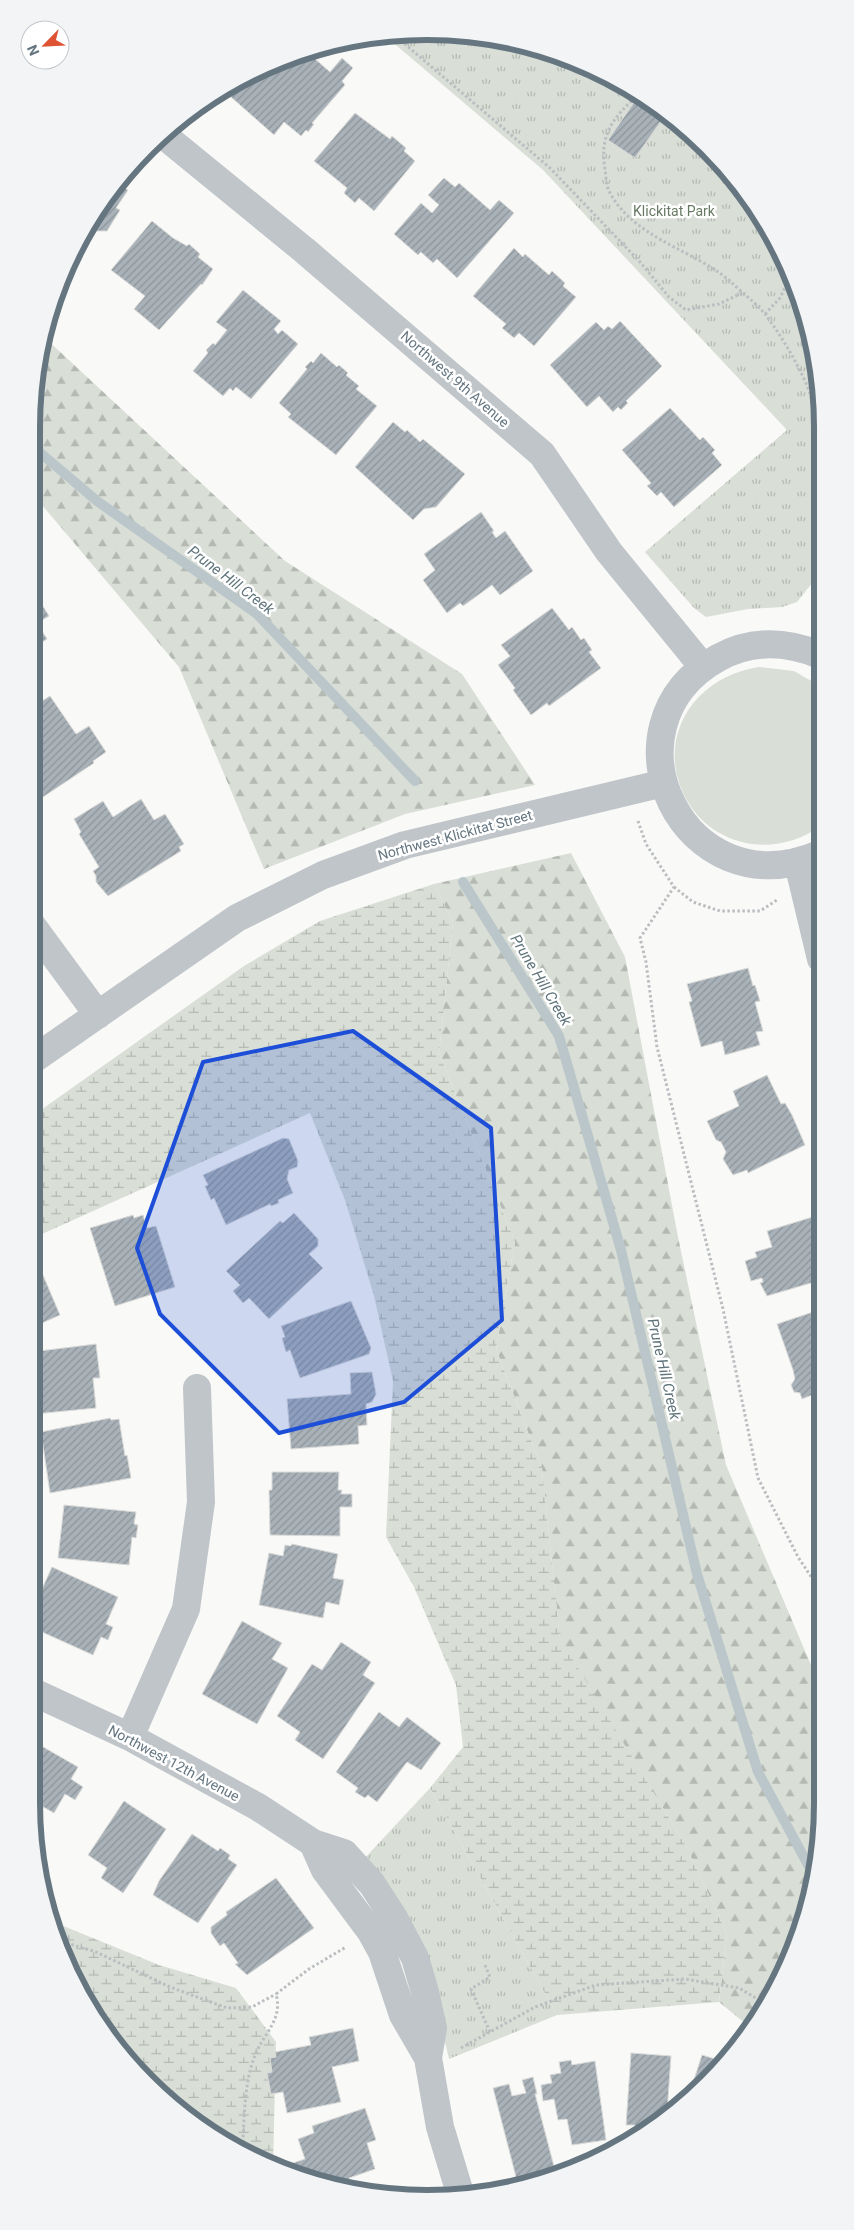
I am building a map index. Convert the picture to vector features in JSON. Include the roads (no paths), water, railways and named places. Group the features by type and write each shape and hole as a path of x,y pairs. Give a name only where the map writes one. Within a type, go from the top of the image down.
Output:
{"street":[{"name":"Northwest 9th Avenue","path":"168,139 304,250 542,454 609,552 703,666"},
{"path":"814,653 797,646 764,643 732,650 703,666 684,684 671,706 662,731 660,757 664,783 674,810 692,833 714,851 741,862 770,867 809,859 805,891 814,929"},
{"name":"Northwest Klickitat Street","path":"40,1055 238,918 323,875 405,845 664,783"},
{"path":"40,936 98,1015"},
{"path":"130,1737 186,1609 201,1502 197,1388"},
{"name":"Northwest 12th Avenue","path":"40,1695 130,1737 258,1807 313,1843 344,1853 372,1884 394,1918 415,1958 433,2028 428,2058 440,2127 459,2188"},
{"name":"Northwest 12th Avenue","path":"313,1843 325,1870 371,1932 382,1952 403,2015 428,2058"}],"waterway":[{"name":"Prune Hill Creek","path":"40,453 97,501 257,614 415,781"},
{"name":"Prune Hill Creek","path":"463,882 559,1036 621,1250 697,1574 758,1772 809,1866"}],"park label":[{"name":"Klickitat Park","path":"674,211"}]}
